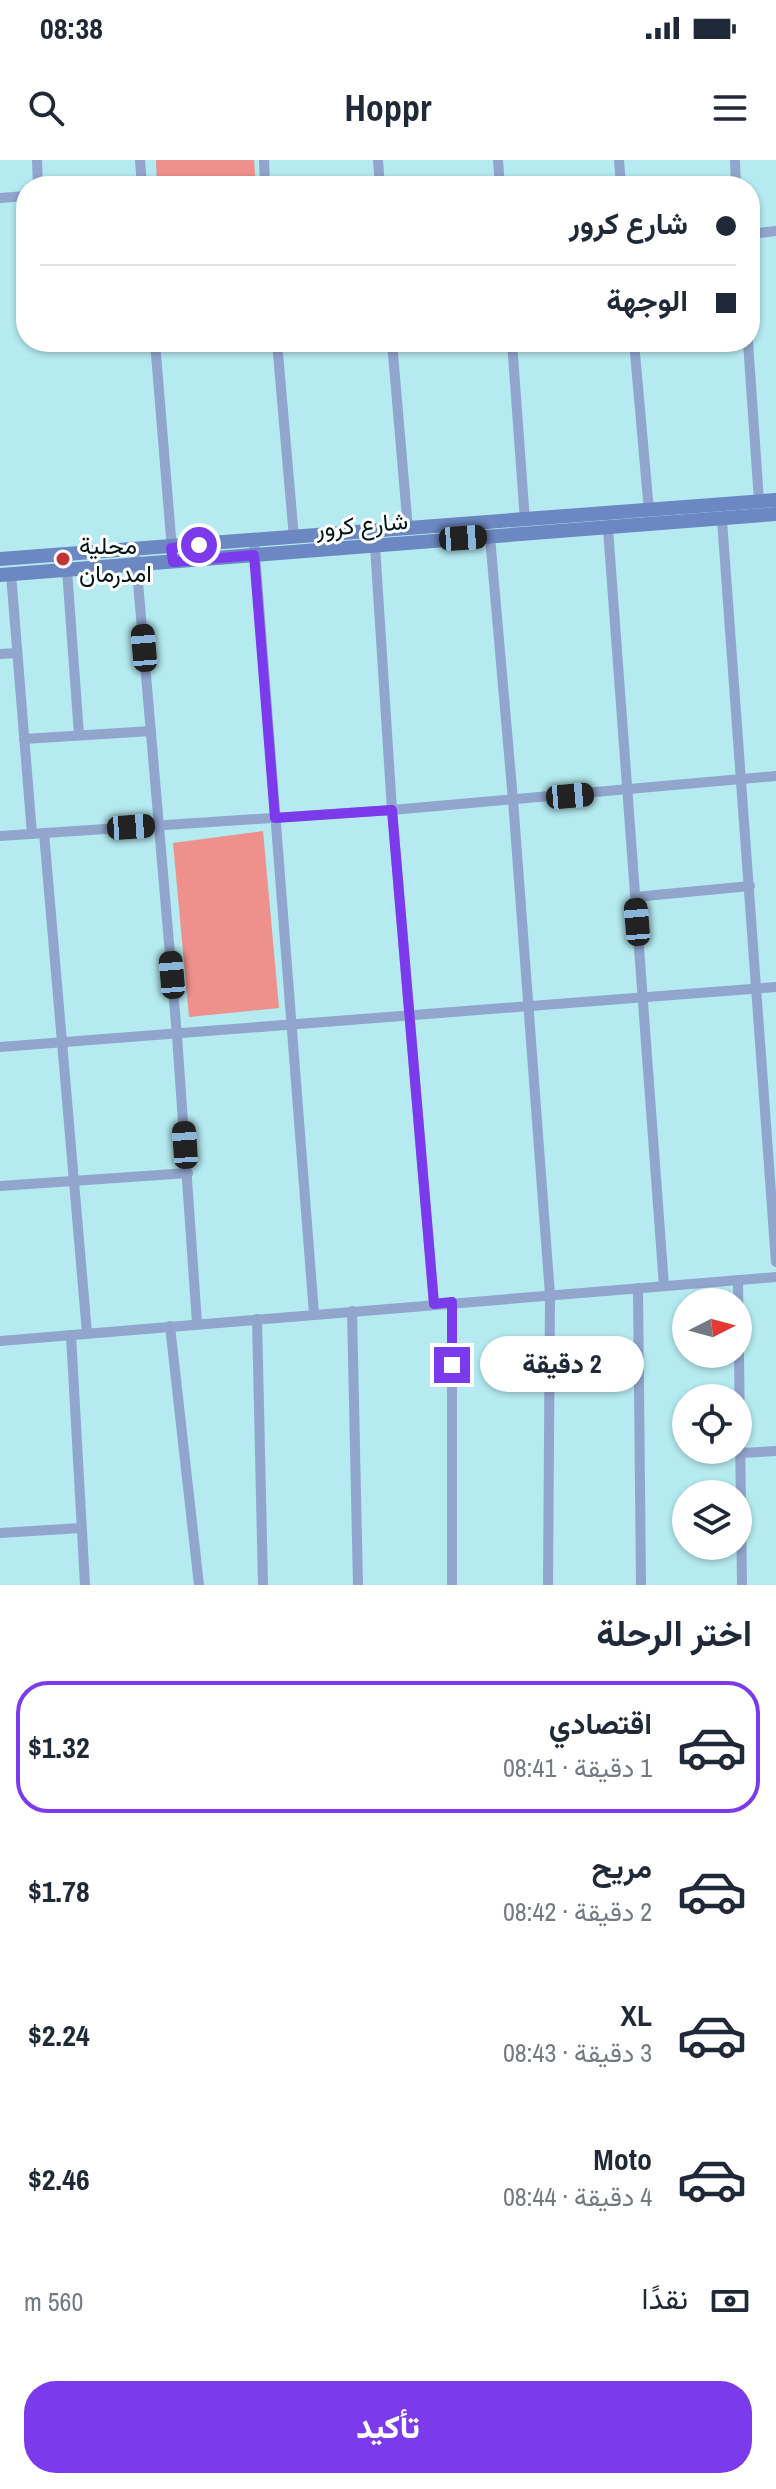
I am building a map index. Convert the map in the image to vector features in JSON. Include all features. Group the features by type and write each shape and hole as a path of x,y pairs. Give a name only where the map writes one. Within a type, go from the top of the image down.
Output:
{"main road":[{"name":"شارع كرور","path":"254,548 294,538 776,500"},
{"name":"شارع كرور","path":"0,559 67,570 136,565 172,555 254,548 375,546 776,514"},
{"name":"شارع كرور","path":"6,575 31,564 135,550 172,555"}],"street":[{"path":"156,352 172,555"},
{"path":"278,352 294,538"},
{"path":"393,352 408,529"},
{"path":"513,352 525,521"},
{"path":"635,352 649,511"},
{"path":"749,352 759,501"},
{"path":"722,520 776,1262"},
{"path":"608,529 664,1286"},
{"path":"490,537 550,1295 548,1585"},
{"path":"375,546 392,810 434,1304"},
{"path":"254,548 314,1314"},
{"path":"135,550 188,1173 197,1323"},
{"path":"67,570 79,735"},
{"path":"6,575 17,653 32,834"},
{"path":"0,654 17,653"},
{"path":"24,739 151,731"},
{"path":"0,836 392,810 776,776"},
{"path":"44,833 87,1333"},
{"path":"635,897 750,886"},
{"path":"0,1047 177,1036 776,987"},
{"path":"0,1186 188,1173"},
{"path":"0,1341 776,1277"},
{"path":"738,1280 740,1384"},
{"path":"638,1288 641,1585"},
{"path":"452,1302 452,1585"},
{"path":"352,1311 358,1585"},
{"path":"257,1319 263,1585"},
{"path":"170,1326 199,1585"},
{"path":"71,1335 85,1585"},
{"path":"752,1452 776,1451"},
{"path":"742,1464 742,1585"},
{"path":"0,1533 81,1528"}],"shaded area":[{"path":"156,160 254,160 255,176 157,176"},
{"path":"263,831 279,1008 189,1017 173,843"}],"place":[{"name":"محلية امدرمان","path":"63,559"}],"route":[{"path":"199,545 171,548 173,562 254,555 275,818 392,810 434,1304 452,1302 452,1365"}]}
